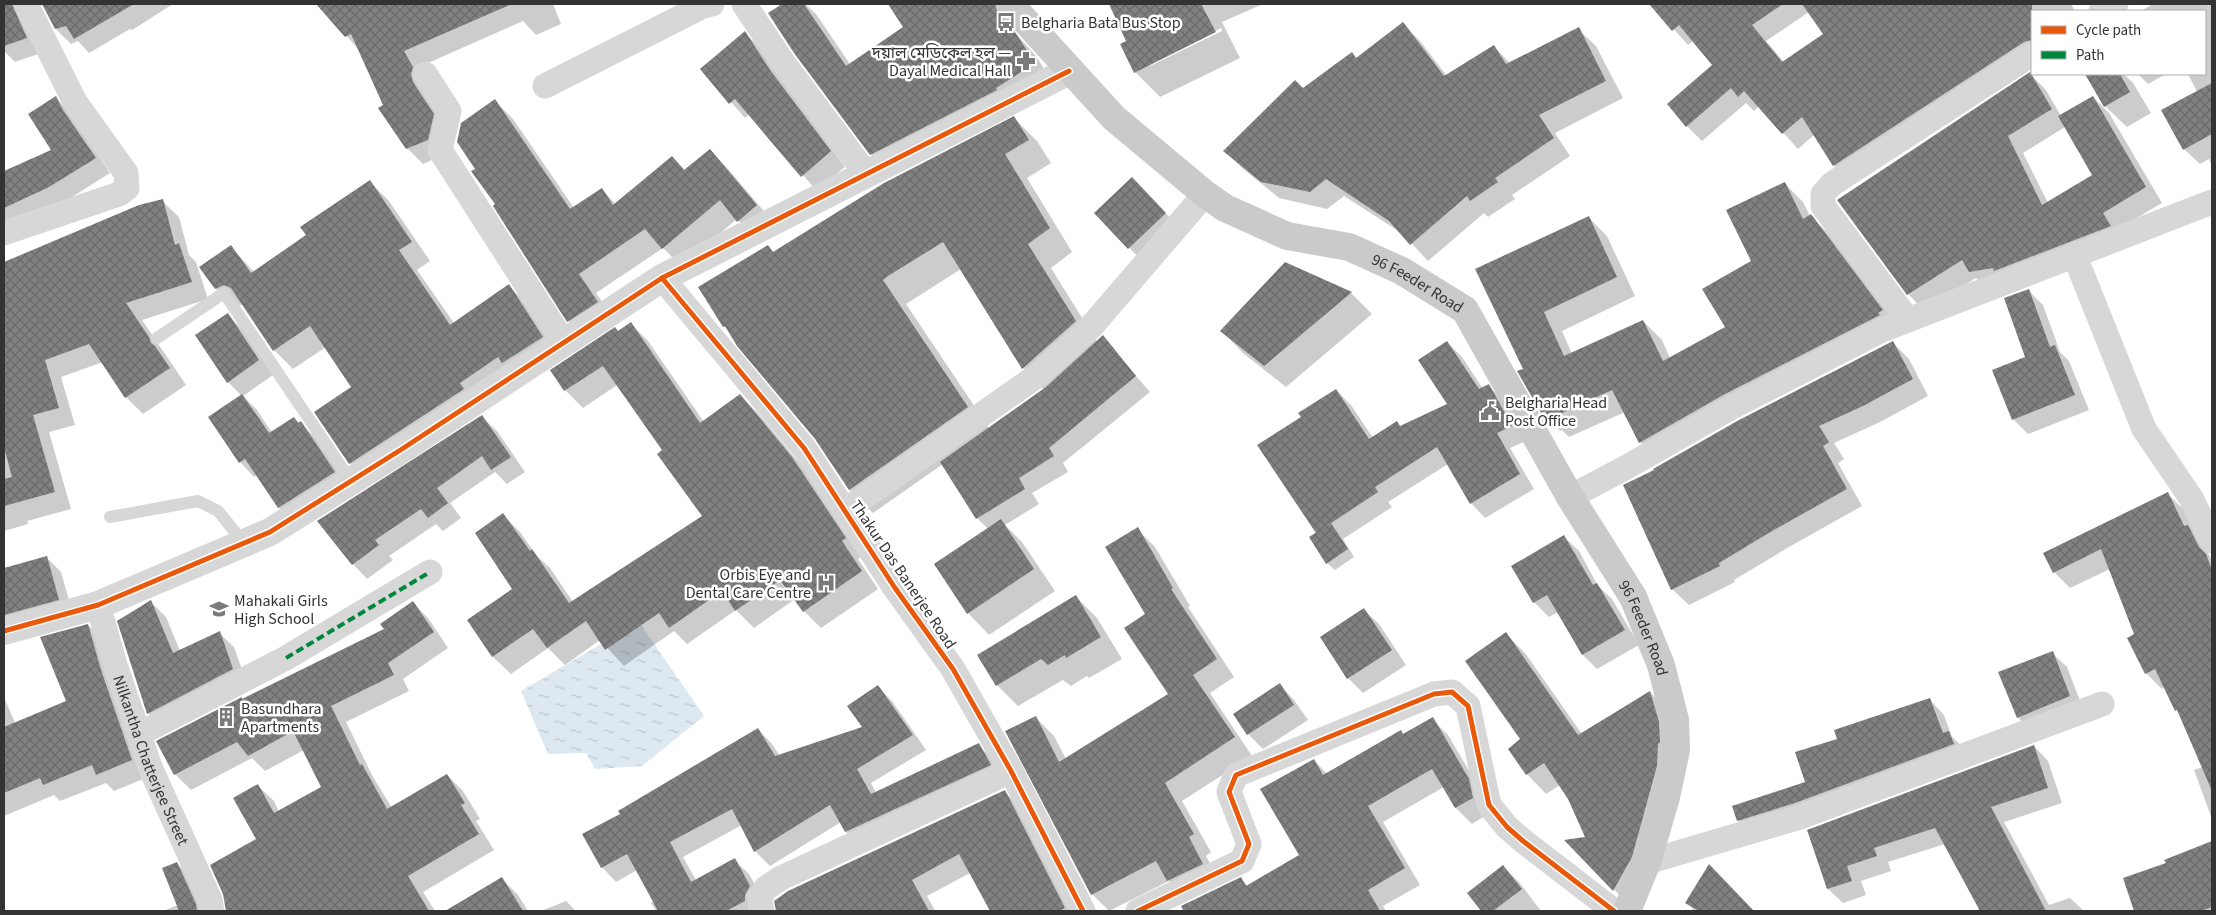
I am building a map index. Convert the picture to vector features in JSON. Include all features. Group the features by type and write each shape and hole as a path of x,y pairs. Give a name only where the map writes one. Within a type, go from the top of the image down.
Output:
{"main road":[{"name":"96 Feeder Road","path":"1010,4 1069,71 1114,118 1205,194 1225,208 1287,236 1349,247 1402,271 1465,310 1570,497 1632,597 1661,665 1675,720 1676,750 1666,796 1647,862 1627,911"}],"street":[{"path":"4,233 119,194 127,188 126,173 75,102 26,4"},
{"path":"545,86 701,7 712,4"},
{"path":"739,4 867,175"},
{"path":"2103,10 2116,4"},
{"path":"1908,320 1823,206 1823,194 1832,184 2031,55"},
{"path":"4,631 98,605 270,532 662,278 1069,71"},
{"path":"425,74 449,111 440,150 564,343"},
{"path":"846,510 1038,375 1090,328 1205,194"},
{"path":"1570,497 1626,468 1732,407 1882,330 2212,202"},
{"path":"2074,254 2144,429 2191,498 2212,541"},
{"name":"Thakur Das Banerjee Road","path":"662,278 804,448 846,510 894,588 953,669 1011,771 1082,911"},
{"path":"139,734 286,658 430,572"},
{"name":"Nilkantha Chatterjee Street","path":"98,605 115,665 150,767 210,900 212,911"},
{"path":"1138,911 1242,861 1249,844 1229,792 1236,776 1434,694 1452,692 1468,706 1488,805 1507,827 1523,841 1614,911"},
{"path":"1647,862 1800,817 2102,704"},
{"path":"762,911 759,898 766,888 781,878 1011,771"}],"lane":[{"path":"157,338 224,293 351,481"},
{"path":"110,517 198,501 218,511 244,543"}],"water":[{"path":"639,622 704,716 642,766 595,769 586,753 548,754 521,691"}],"building":[{"path":"4,4 12,4 27,38 4,46"},
{"path":"42,4 134,4 74,39 66,26 55,29"},
{"path":"316,4 512,4 404,51 413,67 411,74 413,82 434,114 428,140 406,149 378,108 383,105 351,34 345,37"},
{"path":"782,4 804,4 846,66 903,27 888,4 995,4 998,14 1017,35 1035,63 996,88 997,90 870,155 794,53 768,13"},
{"path":"1109,4 1201,4 1216,32 1134,73 1120,44 1126,41"},
{"path":"1649,4 1783,4 1752,25 1782,62 1823,34 1802,4 2032,4 2031,40 2024,42 1833,166 1802,117 1782,134 1744,91 1738,97 1731,88 1686,127 1667,104 1712,65 1679,25 1672,31"},
{"path":"1403,22 1444,76 1494,45 1506,64 1579,27 1606,81 1539,115 1554,138 1495,178 1498,182 1470,201 1467,196 1410,245 1389,221 1326,179 1310,192 1261,182 1223,151 1295,80 1303,88 1352,52 1356,58"},
{"path":"745,31 770,70 831,151 801,177 735,99 729,104 700,69"},
{"path":"2030,72 2052,109 2008,136 2042,205 2092,175 2058,116 2093,96 2146,187 2103,213 2111,226 1994,271 1993,268 1969,272 1962,260 1907,295 1837,200"},
{"path":"2086,75 2121,75 2130,92 2104,107"},
{"path":"2212,83 2212,134 2183,150 2161,110"},
{"path":"56,96 63,110 96,158 49,187 4,208 4,171 51,150 28,114"},
{"path":"495,99 570,209 602,188 613,205 672,156 684,170 710,149 757,205 737,222 720,200 662,249 645,229 579,274 598,302 567,322 493,206 495,204 471,171 475,169 457,142 461,123"},
{"path":"1014,116 1029,140 1005,154 1050,228 1028,244 1076,321 1022,369 943,242 888,276 883,280 968,407 849,490 815,439 737,346 698,287 768,245 773,252 884,183"},
{"path":"1132,177 1166,213 1128,249 1094,213"},
{"path":"370,180 412,242 399,250 450,325 509,284 543,337 502,363 498,357 460,383 464,389 349,464 314,412 351,387 310,326 273,351 231,288 224,285 215,289 199,267 231,245 251,273 306,235 300,227"},
{"path":"1785,182 1803,219 1811,214 1883,310 1878,313 1880,315 1725,394 1639,443 1612,390 1549,419 1545,411 1541,413 1517,371 1523,369 1475,269 1589,216 1617,277 1544,312 1564,356 1643,320 1663,361 1725,327 1702,289 1751,261 1726,210"},
{"path":"163,199 175,245 179,243 192,282 126,303 151,343 170,368 125,398 89,344 45,360 59,408 33,415 55,492 4,506 4,479 12,477 4,447 4,262 139,205"},
{"path":"1285,262 1352,292 1264,366 1220,331"},
{"path":"2029,289 2050,347 2055,345 2075,395 2012,420 1992,370 2025,357 2004,298"},
{"path":"228,313 259,360 227,383 195,335"},
{"path":"631,322 700,423 740,394 792,457 846,538 842,541 862,571 803,612 780,580 735,611 722,591 669,628 659,613 605,650 586,621 547,648 533,629 492,657 467,620 512,589 475,533 503,513 530,551 532,549 569,603 702,516 657,454 662,450 603,366 564,391 550,370 615,327 618,331"},
{"path":"1103,335 1136,376 1049,448 1054,456 1019,478 1025,489 976,519 940,462 1046,387"},
{"path":"1447,341 1479,389 1489,384 1512,426 1497,433 1520,474 1470,504 1437,447 1375,487 1378,492 1316,533 1257,445 1301,417 1298,413 1336,389 1369,439 1397,421 1400,426 1447,404 1418,360"},
{"path":"1893,341 1913,379 1863,406 1819,426 1829,442 1823,446 1847,489 1719,563 1720,566 1671,590 1623,485 1654,470 1739,420"},
{"path":"242,394 269,433 294,417 298,423 301,421 335,472 278,508 245,459 239,463 208,417"},
{"path":"482,415 511,457 491,470 482,456 437,488 448,503 428,518 421,509 375,540 379,545 352,565 317,521"},
{"path":"2168,492 2184,526 2188,525 2199,547 2206,554 2212,570 2212,791 2177,710 2175,711 2155,669 2145,674 2127,638 2134,634 2101,549 2053,573 2043,553"},
{"path":"1001,519 1034,569 967,614 934,564"},
{"path":"1331,523 1348,549 1326,564 1309,537"},
{"path":"1138,527 1173,588 1171,589 1217,659 1193,675 1235,737 1165,783 1194,834 1189,837 1203,864 1167,881 1156,861 1091,895 1005,731 1036,716 1059,762 1168,694 1124,628 1145,614 1105,547"},
{"path":"1564,535 1593,585 1597,583 1625,630 1582,655 1547,595 1533,603 1511,566"},
{"path":"47,556 59,600 4,615 4,568"},
{"path":"1076,595 1101,637 1066,658 1065,655 1048,665 1041,659 996,686 977,655"},
{"path":"151,600 173,653 220,631 233,669 147,714 117,621"},
{"path":"413,601 434,632 388,663 394,675 331,706 360,765 362,764 387,809 447,774 465,803 461,805 479,834 408,876 429,911 226,911 223,894 210,865 256,839 233,798 258,784 274,813 321,787 293,731 248,756 237,742 174,775 156,741 242,697 242,699 384,629 380,624"},
{"path":"1364,608 1392,650 1347,679 1320,637"},
{"path":"88,624 101,670 132,760 96,775 92,765 43,785 40,778 4,793 4,727 66,701 40,637"},
{"path":"1506,632 1578,735 1650,691 1659,722 1660,742 1658,744 1657,766 1632,857 1613,891 1564,840 1585,837 1568,799 1544,763 1526,775 1508,749 1520,739 1465,661"},
{"path":"2053,651 2070,696 2017,718 1998,672"},
{"path":"1280,683 1294,705 1247,735 1233,714"},
{"path":"878,685 913,735 857,769 871,794 979,743 991,765 845,832 830,805 754,852 732,809 670,842 691,882 735,858 750,886 745,895 745,901 726,911 658,911 627,854 601,868 582,834 620,814 618,811 758,728 775,756 862,727 847,706"},
{"path":"1930,698 1943,733 1949,731 1954,744 1795,803 1737,821 1732,806 1805,782 1795,752 1837,739 1834,730"},
{"path":"1433,717 1469,779 1473,798 1455,808 1432,769 1368,806 1405,868 1368,890 1380,911 1184,911 1181,906 1241,877 1246,886 1299,855 1260,789 1314,759 1323,775 1401,730 1403,734"},
{"path":"2034,745 2048,788 1991,807 2046,911 1980,911 1935,828 1874,848 1877,856 1847,866 1852,881 1827,889 1807,830"},
{"path":"1005,790 1065,908 1059,911 990,911 959,854 912,880 929,911 776,911 774,901 788,891"},
{"path":"2212,841 2212,907 2201,911 2134,911 2123,878 2166,863 2164,860"},
{"path":"177,862 196,904 197,911 179,911 162,868"},
{"path":"1709,864 1754,911 1699,911 1685,903"},
{"path":"1503,865 1522,889 1493,911 1481,911 1467,893"},
{"path":"502,877 523,911 445,911"}],"marked path":[{"path":"286,658 430,572"}],"cycle path":[{"path":"4,631 98,605 270,532 402,449 662,278 1069,71"},
{"path":"662,278 804,448 895,588 953,669 1011,771 1083,911"},
{"path":"1138,911 1242,861 1249,844 1229,792 1236,775 1434,694 1452,692 1468,706 1489,805 1507,827 1523,841 1614,911"}],"place":[{"name":"Belgharia Bata Bus Stop","path":"1006,22"},
{"name":"দয়াল মেডিকেল হল — Dayal Medical Hall","path":"1026,61"},
{"name":"Belgharia Head Post Office","path":"1490,411"},
{"name":"Orbis Eye and Dental Care Centre","path":"826,583"},
{"name":"Mahakali Girls High School","path":"219,609"},
{"name":"Basundhara Apartments","path":"226,717"}]}
